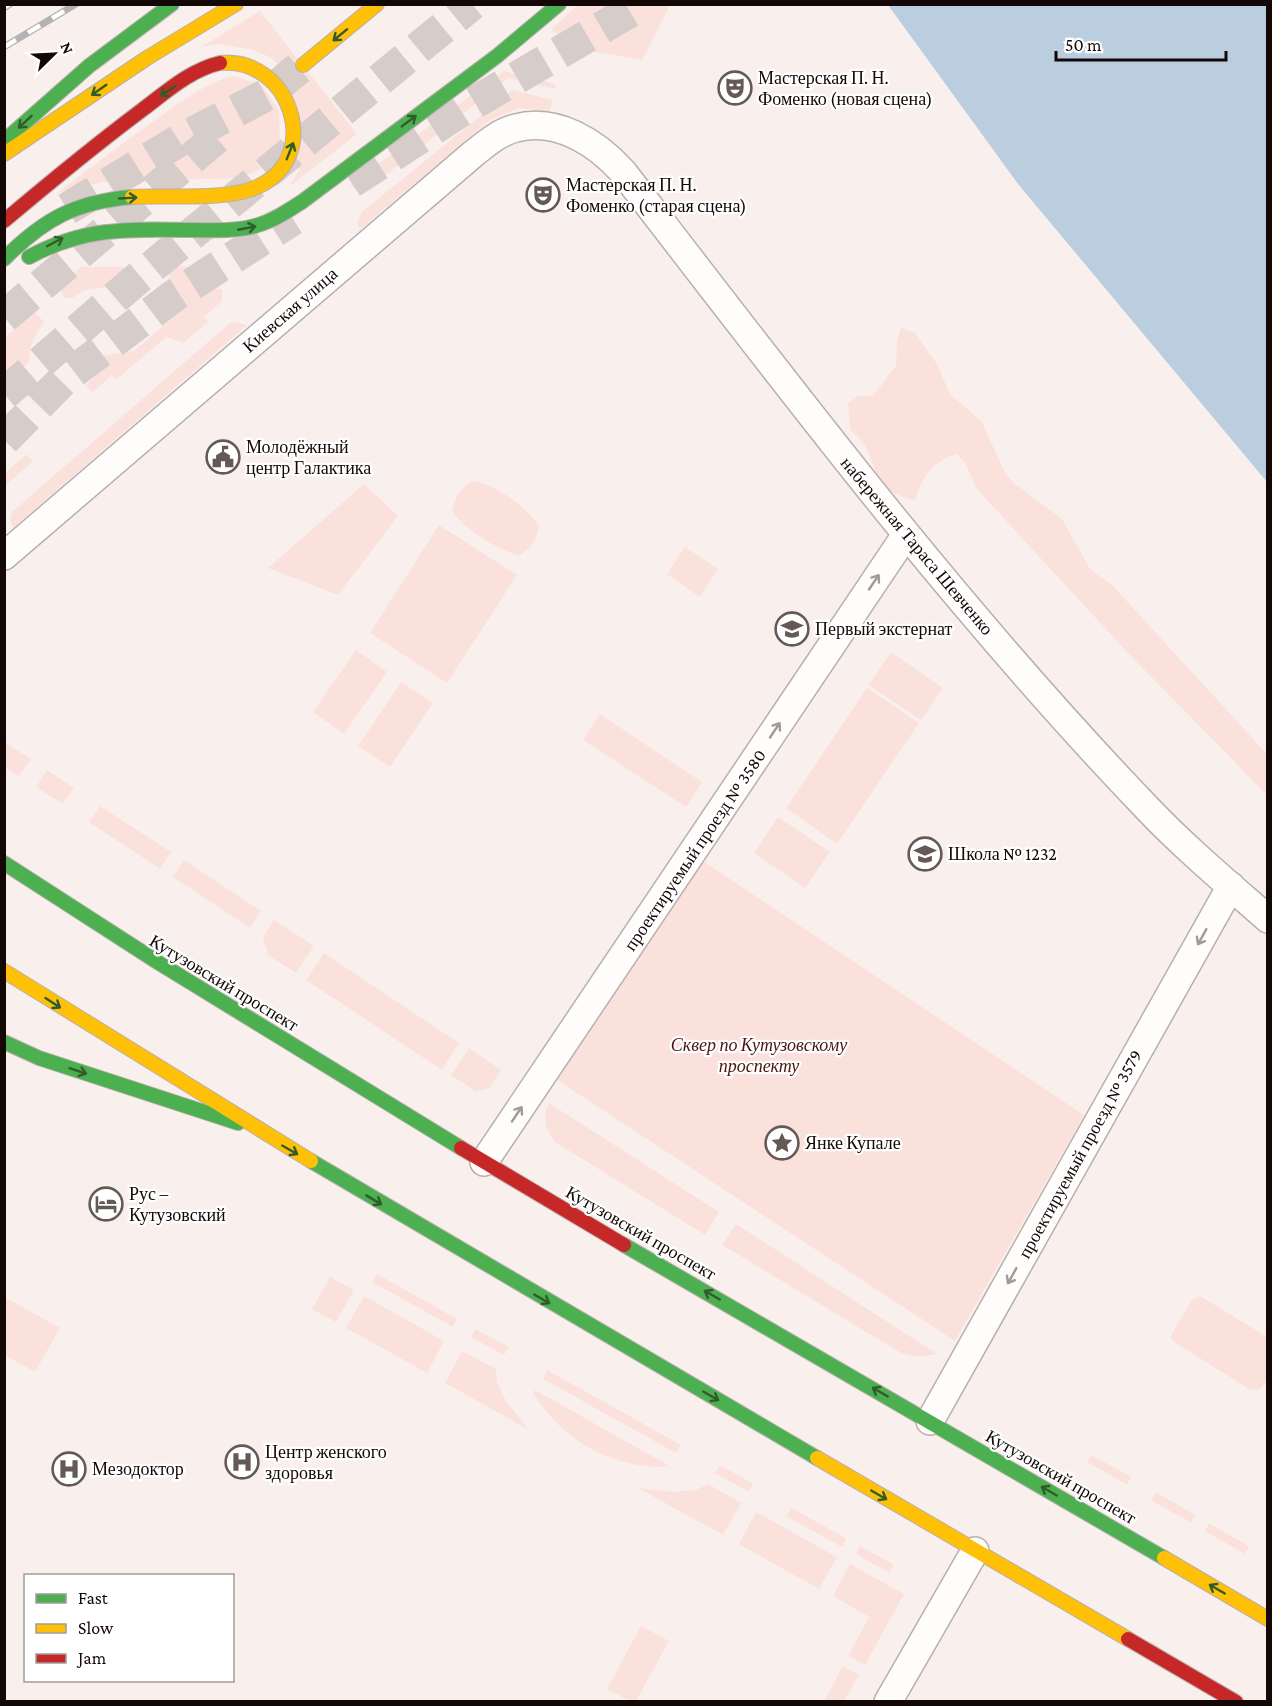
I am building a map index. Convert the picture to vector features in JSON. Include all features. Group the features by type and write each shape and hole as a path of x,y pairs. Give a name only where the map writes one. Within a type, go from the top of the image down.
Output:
{"main road":[{"path":"4,141 89,66 172,4"},
{"path":"4,154 147,58 236,4"},
{"path":"303,65 377,4"},
{"path":"4,272 64,237 89,231 235,230 259,225 279,216 303,201 497,56 559,4"},
{"path":"4,221 78,157 163,95 208,66 223,62 237,63 259,70 277,85 289,102 295,137 282,169 269,181 240,193 114,199 84,205 63,213 42,226 4,259"},
{"name":"Кутузовский проспект","path":"4,863 136,950 484,1162 1268,1619"},
{"path":"4,971 257,1130 975,1551 1236,1701"},
{"path":"4,1042 39,1058 257,1130"}],"street":[{"name":"Киевская улица","path":"4,556 438,182 495,137 514,128 545,126 577,136 596,146"},
{"name":"набережная Тараса Шевченко","path":"596,146 623,172 905,536 1017,667 1148,810 1268,919"},
{"name":"проектируемый проезд № 3580","path":"484,1162 905,536"},
{"name":"проектируемый проезд № 3579","path":"930,1421 1231,886"},
{"path":"888,1701 975,1551"}],"green space":[{"path":"577,5 670,5 642,60 589,51 551,30"},
{"path":"260,11 357,134 289,187 299,170 284,69 270,57 253,50 219,44 201,47"},
{"path":"504,71 556,84 555,89 508,78 362,194 350,185"},
{"path":"233,76 261,84 279,111 280,143 260,169 241,178 103,182 57,193 189,96 214,82"},
{"path":"512,90 553,100 549,112 519,108 488,121 359,228 357,222 362,212"},
{"path":"170,266 204,267 204,288 222,289 222,301 204,317 208,322 183,343 166,337 116,380 112,375 92,393 86,385 96,376 94,362 98,356 134,351 162,327 163,313 167,308"},
{"path":"81,267 123,267 126,273 111,286 90,289 73,298 64,298 59,286"},
{"path":"34,311 44,322 31,345 30,361 5,383 5,337"},
{"path":"231,322 247,325 13,528 10,520 12,512"},
{"path":"901,328 914,332 937,364 950,394 982,422 1005,473 1014,483 1062,519 1090,569 1112,585 1267,754 1267,795 1126,651 976,488 966,464 957,454 935,465 921,484 915,500 898,495 886,488 879,479 861,440 850,430 848,403 858,396 872,396 896,366 897,340"},
{"path":"27,454 33,461 6,485 5,499 5,473"},
{"path":"473,481 500,491 509,497 539,525 533,543 520,555 503,550 483,538 464,524 452,511 459,493"},
{"path":"364,484 398,516 338,595 268,568"},
{"path":"439,525 517,575 447,683 370,633"},
{"path":"685,547 718,569 700,597 667,574"},
{"path":"356,650 387,672 344,734 313,712"},
{"path":"891,652 943,688 921,720 869,685"},
{"path":"401,682 433,703 390,767 358,746"},
{"path":"867,688 919,723 837,844 786,808"},
{"path":"600,714 702,782 686,807 583,740"},
{"path":"4,742 31,759 19,776 5,767"},
{"path":"47,770 74,788 63,804 36,787"},
{"path":"100,806 171,852 160,869 89,822"},
{"path":"778,817 830,852 805,888 754,853"},
{"path":"184,860 261,911 250,928 173,877"},
{"name":"Сквер по Кутузовскому проспекту","path":"703,861 1084,1115 955,1341 557,1080"},
{"path":"274,920 314,946 296,973 268,955 263,937"},
{"path":"324,953 459,1043 442,1070 306,980"},
{"path":"469,1048 501,1070 490,1088 475,1091 451,1075"},
{"path":"549,1103 719,1212 705,1235 555,1142 546,1123"},
{"path":"736,1224 937,1354 919,1357 903,1354 722,1245"},
{"path":"377,1274 457,1319 453,1327 372,1282"},
{"path":"330,1277 354,1290 336,1322 312,1309"},
{"path":"364,1296 444,1341 427,1373 346,1328"},
{"path":"1200,1296 1267,1337 1267,1380 1259,1390 1249,1389 1174,1342 1171,1337 1173,1332 1192,1300"},
{"path":"5,1297 60,1328 35,1372 5,1355"},
{"path":"475,1329 509,1347 504,1355 471,1337"},
{"path":"462,1351 496,1369 497,1382 506,1401 529,1430 445,1383"},
{"path":"547,1370 681,1445 676,1453 543,1379"},
{"path":"535,1390 668,1465 667,1467 627,1463 590,1448 559,1425 533,1393"},
{"path":"1092,1455 1131,1477 1127,1485 1087,1462"},
{"path":"720,1465 753,1484 749,1492 715,1473"},
{"path":"708,1484 741,1503 723,1535 638,1488 675,1492 696,1490"},
{"path":"1156,1492 1195,1515 1191,1523 1151,1500"},
{"path":"791,1508 846,1538 842,1547 786,1516"},
{"path":"756,1512 837,1557 819,1589 739,1544"},
{"path":"1209,1523 1249,1546 1245,1554 1205,1531"},
{"path":"860,1546 894,1565 889,1573 856,1554"},
{"path":"850,1564 904,1594 865,1665 848,1656 869,1617 833,1596"},
{"path":"641,1626 669,1641 636,1701 630,1701 607,1689"},
{"path":"843,1666 859,1675 844,1701 824,1701"}],"water":[{"path":"888,5 1267,5 1267,482 1018,184"}],"tunnel":[{"path":"4,394 137,279 472,4"},
{"path":"351,182 462,110 642,4"},
{"path":"67,209 180,140 268,94 299,68"},
{"path":"4,317 223,132"},
{"path":"4,440 65,378 175,295 293,219"}],"railway":[{"path":"4,8 10,4"},
{"path":"4,47 76,4"}],"traffic: fast":[{"path":"4,141 89,66 172,4"},
{"path":"29,257 69,240 107,232 233,230 270,220 303,201 497,56 559,4"},
{"path":"4,259 33,233 62,215 94,203 132,197"},
{"path":"4,863 159,963 461,1148"},
{"path":"4,1042 39,1058 238,1123"},
{"path":"311,1161 817,1458"},
{"path":"624,1245 1164,1558"}],"traffic: slow":[{"path":"4,154 147,58 236,4"},
{"path":"303,65 377,4"},
{"path":"132,197 232,194 259,186 279,172 290,153 293,132 290,110 280,91 264,75 244,65 220,63"},
{"path":"4,971 311,1161"},
{"path":"817,1458 1128,1639"},
{"path":"1164,1558 1268,1619"}],"traffic: jam":[{"path":"4,221 169,89 188,76 220,63"},
{"path":"461,1148 624,1245"},
{"path":"1128,1639 1236,1702"}],"place":[{"name":"Мастерская П. Н. Фоменко (новая сцена)","path":"735,88"},
{"name":"Мастерская П. Н. Фоменко (старая сцена)","path":"543,195"},
{"name":"Молодёжный центр Галактика","path":"223,457"},
{"name":"Первый экстернат","path":"792,629"},
{"name":"Школа № 1232","path":"925,854"},
{"name":"Янке Купале","path":"782,1143"},
{"name":"Рус – Кутузовский","path":"106,1204"},
{"name":"Центр женского здоровья","path":"242,1462"},
{"name":"Мезодоктор","path":"69,1469"}]}
